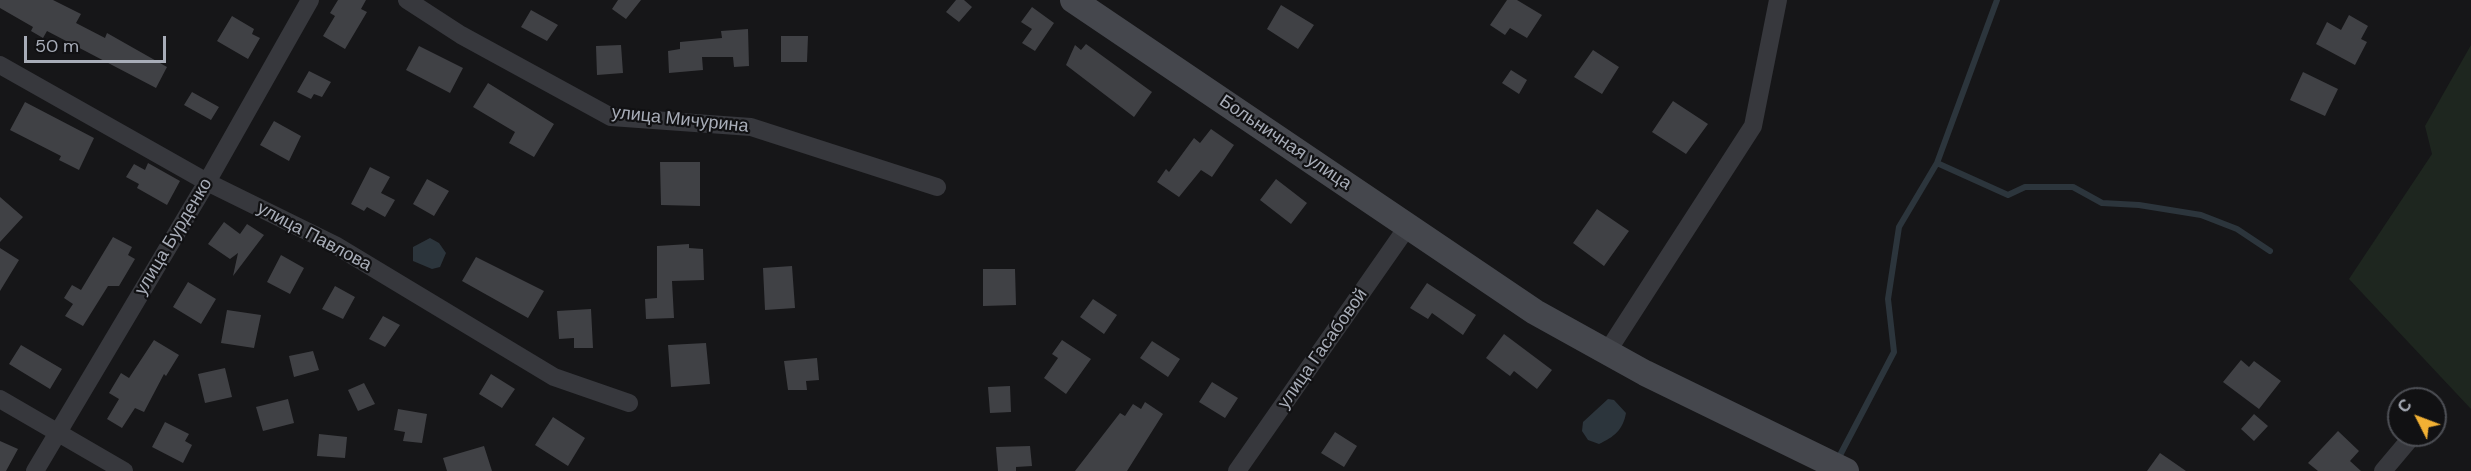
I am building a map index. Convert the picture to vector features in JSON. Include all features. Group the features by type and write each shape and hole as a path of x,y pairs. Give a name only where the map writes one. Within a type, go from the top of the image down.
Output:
{"street":[{"name":"улица Бурденко","path":"35,471 207,182 310,0"},
{"name":"улица Мичурина","path":"407,0 461,34 611,117 751,127 937,187"},
{"name":"Больничная улица","path":"1073,0 1496,287 1645,373 1846,471"},
{"path":"1607,352 1753,126 1778,0"},
{"name":"улица Павлова","path":"0,65 207,182 335,246 554,377 629,403"},
{"name":"улица Гасабовой","path":"1237,471 1408,226"},
{"path":"0,399 124,471"},
{"path":"2382,471 2404,447"}],"shaded area":[{"path":"2471,45 2471,409 2349,279 2432,154 2425,126"},
{"path":"430,238 439,243 446,253 440,267 432,269 413,261 413,247"},
{"path":"1608,399 1614,400 1626,413 1623,424 1617,432 1599,444 1588,440 1582,431 1583,422"}],"building":[{"path":"0,0 53,0 81,14 76,23 105,38 107,33 167,67 156,88 47,31 43,38 31,31 33,27 0,8"},
{"path":"338,0 366,0 361,9 367,12 345,49 323,36 335,16 330,13"},
{"path":"618,0 641,0 626,19 612,9"},
{"path":"956,0 964,0 972,7 959,22 946,12"},
{"path":"1507,0 1517,0 1542,15 1527,38 1510,28 1505,35 1490,25"},
{"path":"1281,5 1314,25 1298,49 1267,29"},
{"path":"1032,7 1054,23 1035,51 1022,43 1032,29 1021,22"},
{"path":"531,10 558,25 547,41 521,27"},
{"path":"2349,15 2368,26 2361,39 2367,42 2355,65 2316,44 2327,22 2341,30"},
{"path":"232,16 254,29 252,34 260,38 248,59 217,41"},
{"path":"748,29 749,66 734,67 733,57 702,57 703,70 669,73 668,51 680,49 680,42 722,38 721,31"},
{"path":"781,36 808,36 807,62 781,62"},
{"path":"1086,44 1152,92 1134,117 1066,65 1075,45 1081,50"},
{"path":"621,45 623,73 597,75 596,46"},
{"path":"419,46 463,68 450,93 406,70"},
{"path":"1593,50 1619,67 1602,94 1574,77"},
{"path":"1511,70 1527,80 1519,94 1502,83"},
{"path":"309,71 331,82 322,97 314,94 311,99 297,92"},
{"path":"2303,72 2338,89 2325,116 2290,100"},
{"path":"488,83 554,124 534,157 509,143 515,132 473,107"},
{"path":"192,92 219,107 211,120 184,105"},
{"path":"1673,101 1708,124 1686,154 1652,132"},
{"path":"25,102 94,138 79,170 59,160 61,156 10,130"},
{"path":"274,121 301,136 289,161 260,145"},
{"path":"1211,129 1234,145 1212,177 1201,170 1179,197 1157,182 1166,169 1169,172 1194,138 1200,143"},
{"path":"660,162 700,162 700,206 661,205"},
{"path":"148,163 180,181 167,205 137,188 139,184 126,177 134,164 145,170"},
{"path":"370,167 390,177 381,193 395,200 385,217 367,207 364,211 351,204"},
{"path":"427,179 449,191 434,216 413,204"},
{"path":"1276,179 1307,203 1291,224 1260,200"},
{"path":"0,197 23,217 0,242"},
{"path":"1597,209 1629,231 1604,266 1573,243"},
{"path":"224,222 240,234 247,224 264,235 233,276 238,253 230,259 208,244"},
{"path":"113,237 132,247 128,255 135,259 119,286 108,286 83,326 65,316 73,304 64,298 72,285 81,290"},
{"path":"689,244 689,248 703,249 704,280 672,281 674,318 646,319 645,299 657,298 657,246"},
{"path":"0,248 19,260 0,291"},
{"path":"281,255 304,268 290,294 267,282"},
{"path":"476,257 544,291 528,318 462,281"},
{"path":"792,266 795,308 765,310 763,268"},
{"path":"983,269 1015,269 1016,305 983,306"},
{"path":"188,282 216,299 201,324 173,307"},
{"path":"1427,283 1476,315 1463,335 1432,313 1428,319 1410,308"},
{"path":"335,286 355,297 343,319 322,309"},
{"path":"1093,299 1117,315 1104,334 1080,317"},
{"path":"591,309 593,348 574,348 574,338 559,339 557,311"},
{"path":"227,310 261,315 254,348 221,343"},
{"path":"383,316 400,325 385,347 369,339"},
{"path":"1504,334 1552,370 1537,389 1514,371 1510,376 1486,358"},
{"path":"154,340 179,355 166,376 164,374 144,412 135,408 122,428 107,419 119,399 109,393 121,373 129,378"},
{"path":"1062,340 1091,359 1066,394 1044,378 1058,358 1052,354"},
{"path":"1152,341 1180,359 1168,377 1140,358"},
{"path":"706,343 710,384 671,387 668,345"},
{"path":"21,345 62,369 50,389 9,364"},
{"path":"313,351 319,370 294,377 289,356"},
{"path":"817,358 819,380 806,381 807,390 788,390 784,361"},
{"path":"2241,360 2249,367 2254,361 2281,381 2259,409 2223,382"},
{"path":"225,368 232,397 205,403 198,374"},
{"path":"491,374 515,389 502,408 479,394"},
{"path":"1212,382 1238,398 1225,418 1199,402"},
{"path":"364,383 375,404 358,411 348,390"},
{"path":"1010,386 1011,412 990,413 988,387"},
{"path":"288,399 294,423 263,431 256,407"},
{"path":"1145,402 1163,414 1127,471 1075,471 1120,413 1125,416 1133,404 1141,409"},
{"path":"398,409 427,414 422,443 403,441 405,432 394,430"},
{"path":"2254,414 2268,426 2254,441 2241,429"},
{"path":"553,417 585,438 568,466 535,445"},
{"path":"165,422 189,434 185,441 192,445 183,463 152,447"},
{"path":"2338,431 2359,451 2350,461 2361,471 2318,471 2308,463"},
{"path":"1335,432 1357,446 1344,467 1321,453"},
{"path":"319,434 347,437 345,458 317,456"},
{"path":"0,441 18,449 6,471 0,471"},
{"path":"484,446 492,471 447,471 443,458"},
{"path":"1030,446 1032,466 1016,467 1016,471 998,471 996,447"},
{"path":"2160,453 2186,471 2147,471"}],"waterway":[{"path":"1838,459 1894,352 1888,299 1899,227 1937,163 1997,0"},
{"path":"1937,163 2008,195 2025,187 2073,187 2102,203 2139,205 2201,215 2237,229 2270,251"}]}
